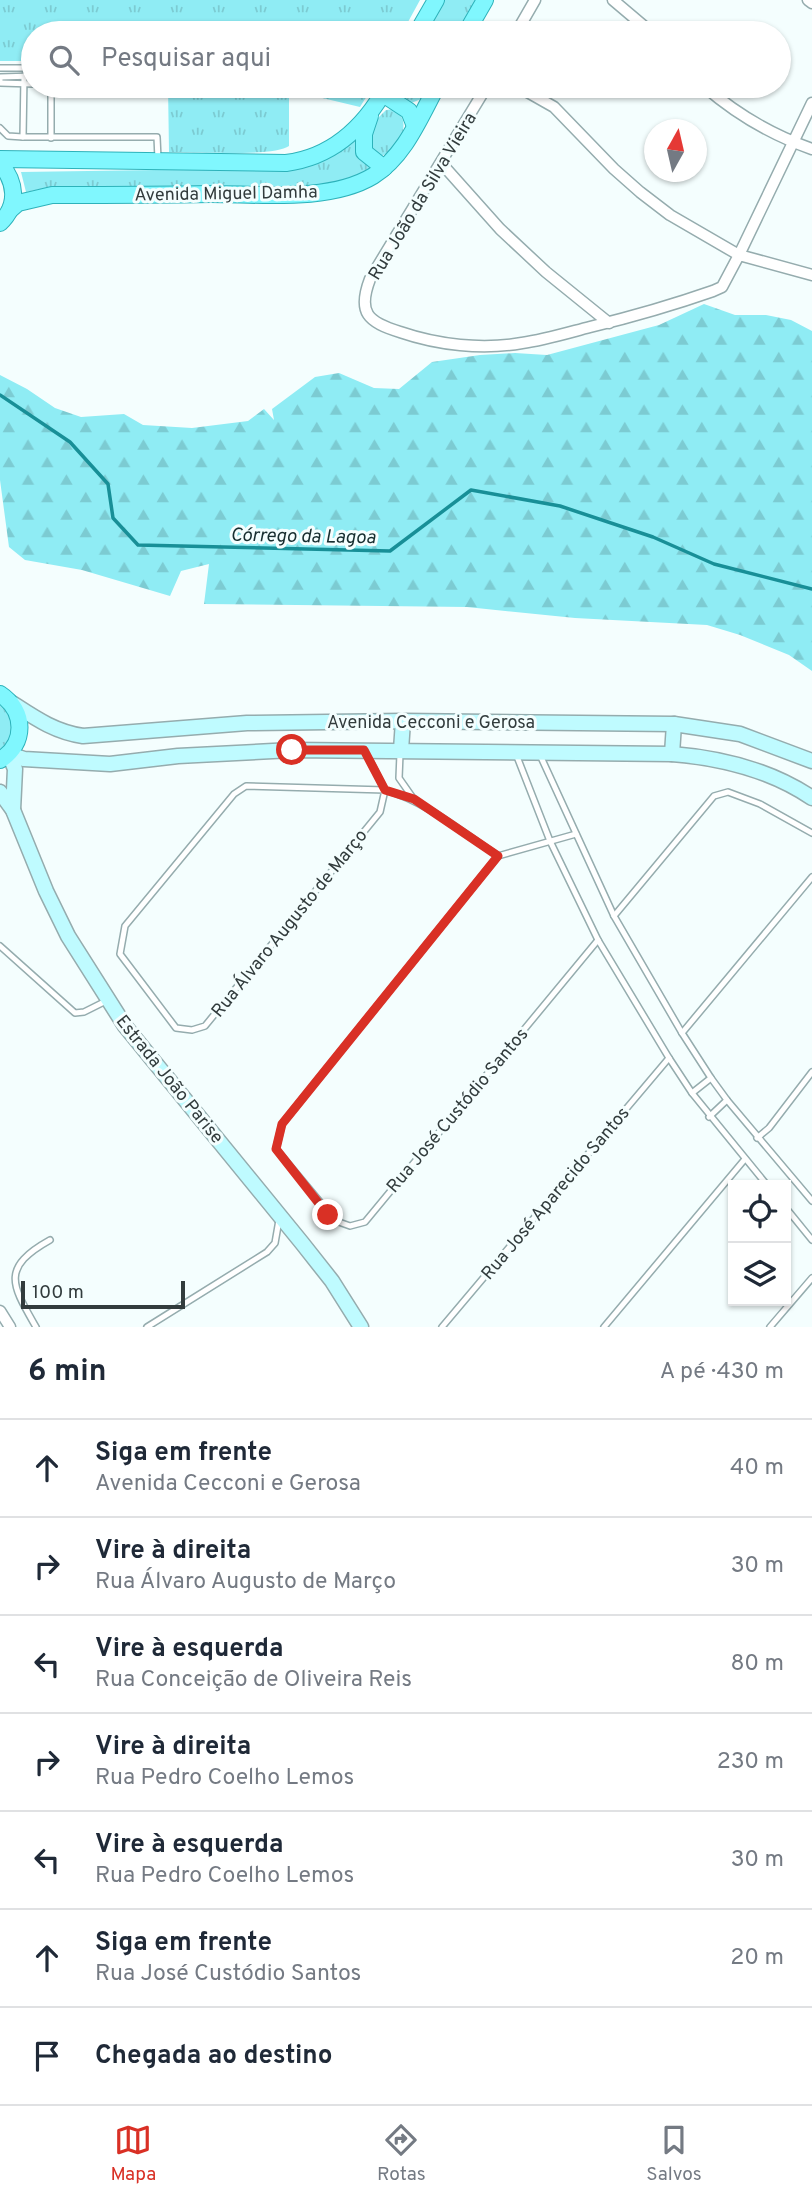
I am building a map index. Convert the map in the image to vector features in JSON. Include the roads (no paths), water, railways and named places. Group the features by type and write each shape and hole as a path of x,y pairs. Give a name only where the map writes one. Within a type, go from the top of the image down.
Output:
{"main road":[{"path":"424,21 436,0"},
{"path":"473,21 485,0"},
{"name":"Avenida Miguel Damha","path":"0,161 304,161 321,154 345,138 370,114 380,98"},
{"path":"394,98 409,111 415,126"},
{"name":"Avenida Miguel Damha","path":"5,217 18,203 52,195 323,192 361,182 394,159 430,98"},
{"path":"370,114 364,134 364,152 384,168"},
{"path":"0,161 14,188 5,217"},
{"path":"4,695 19,717 20,733 12,761"}],"street":[{"path":"523,21 535,0"},
{"path":"613,0 638,21"},
{"name":"Rua João da Silva Vieira","path":"480,98 370,279 364,309 371,320 412,337 487,346 522,344 609,323"},
{"path":"538,98 554,107 614,169 670,215 739,255 812,275"},
{"path":"720,98 752,122 793,143 812,149"},
{"path":"442,163 500,229 546,272 609,323 723,287 812,103"},
{"name":"Avenida Cecconi e Gerosa","path":"4,695 54,729 83,736 247,723 674,723 740,734 812,761"},
{"path":"401,751 403,721"},
{"path":"672,754 674,723"},
{"name":"Avenida Cecconi e Gerosa","path":"12,761 110,764 178,756 292,750 672,754 727,762 762,772 812,798"},
{"name":"Estrada João Parise","path":"12,761 13,810"},
{"name":"Estrada João Parise","path":"0,792 13,810 57,914 125,1026 332,1281 361,1327"},
{"path":"0,1311 10,1327"}],"lane":[{"path":"0,68 21,68"},
{"path":"0,82 1,77 21,80"},
{"path":"23,137 24,98"},
{"path":"51,98 51,138"},
{"path":"0,128 8,136 23,137 157,137 158,162"},
{"path":"364,750 385,790 414,799 498,856 576,834"},
{"path":"401,751 399,778 414,799"},
{"path":"515,752 550,841 598,940 668,1058 692,1093 763,1180"},
{"path":"539,752 614,916 682,1033 727,1100 812,1201"},
{"name":"Rua Álvaro Augusto de Março","path":"246,786 385,790 380,812 205,1026 192,1030 176,1028 120,954 125,926 234,794 246,786"},
{"path":"614,916 714,796 728,792 761,804 812,833"},
{"name":"Rua José Custódio Santos","path":"498,856 282,1124 276,1149 336,1221 350,1226 365,1222 598,940"},
{"path":"682,1033 812,877"},
{"path":"0,946 75,1013 84,1012 108,1000"},
{"name":"Rua José Aparecido Santos","path":"442,1327 668,1058"},
{"path":"757,1138 769,1128 812,1072"},
{"path":"692,1093 710,1078"},
{"path":"709,1116 727,1100"},
{"path":"604,1327 745,1159"},
{"path":"791,1214 812,1240"},
{"path":"146,1327 267,1252 275,1242 280,1217"},
{"path":"36,1327 14,1289 15,1270 27,1252 50,1240"},
{"path":"770,1327 812,1278"}],"waterway":[{"name":"Córrego da Lagoa","path":"0,395 70,442 108,484 113,518 138,545 390,551 471,490 560,506 653,537 714,564 812,589"}]}
